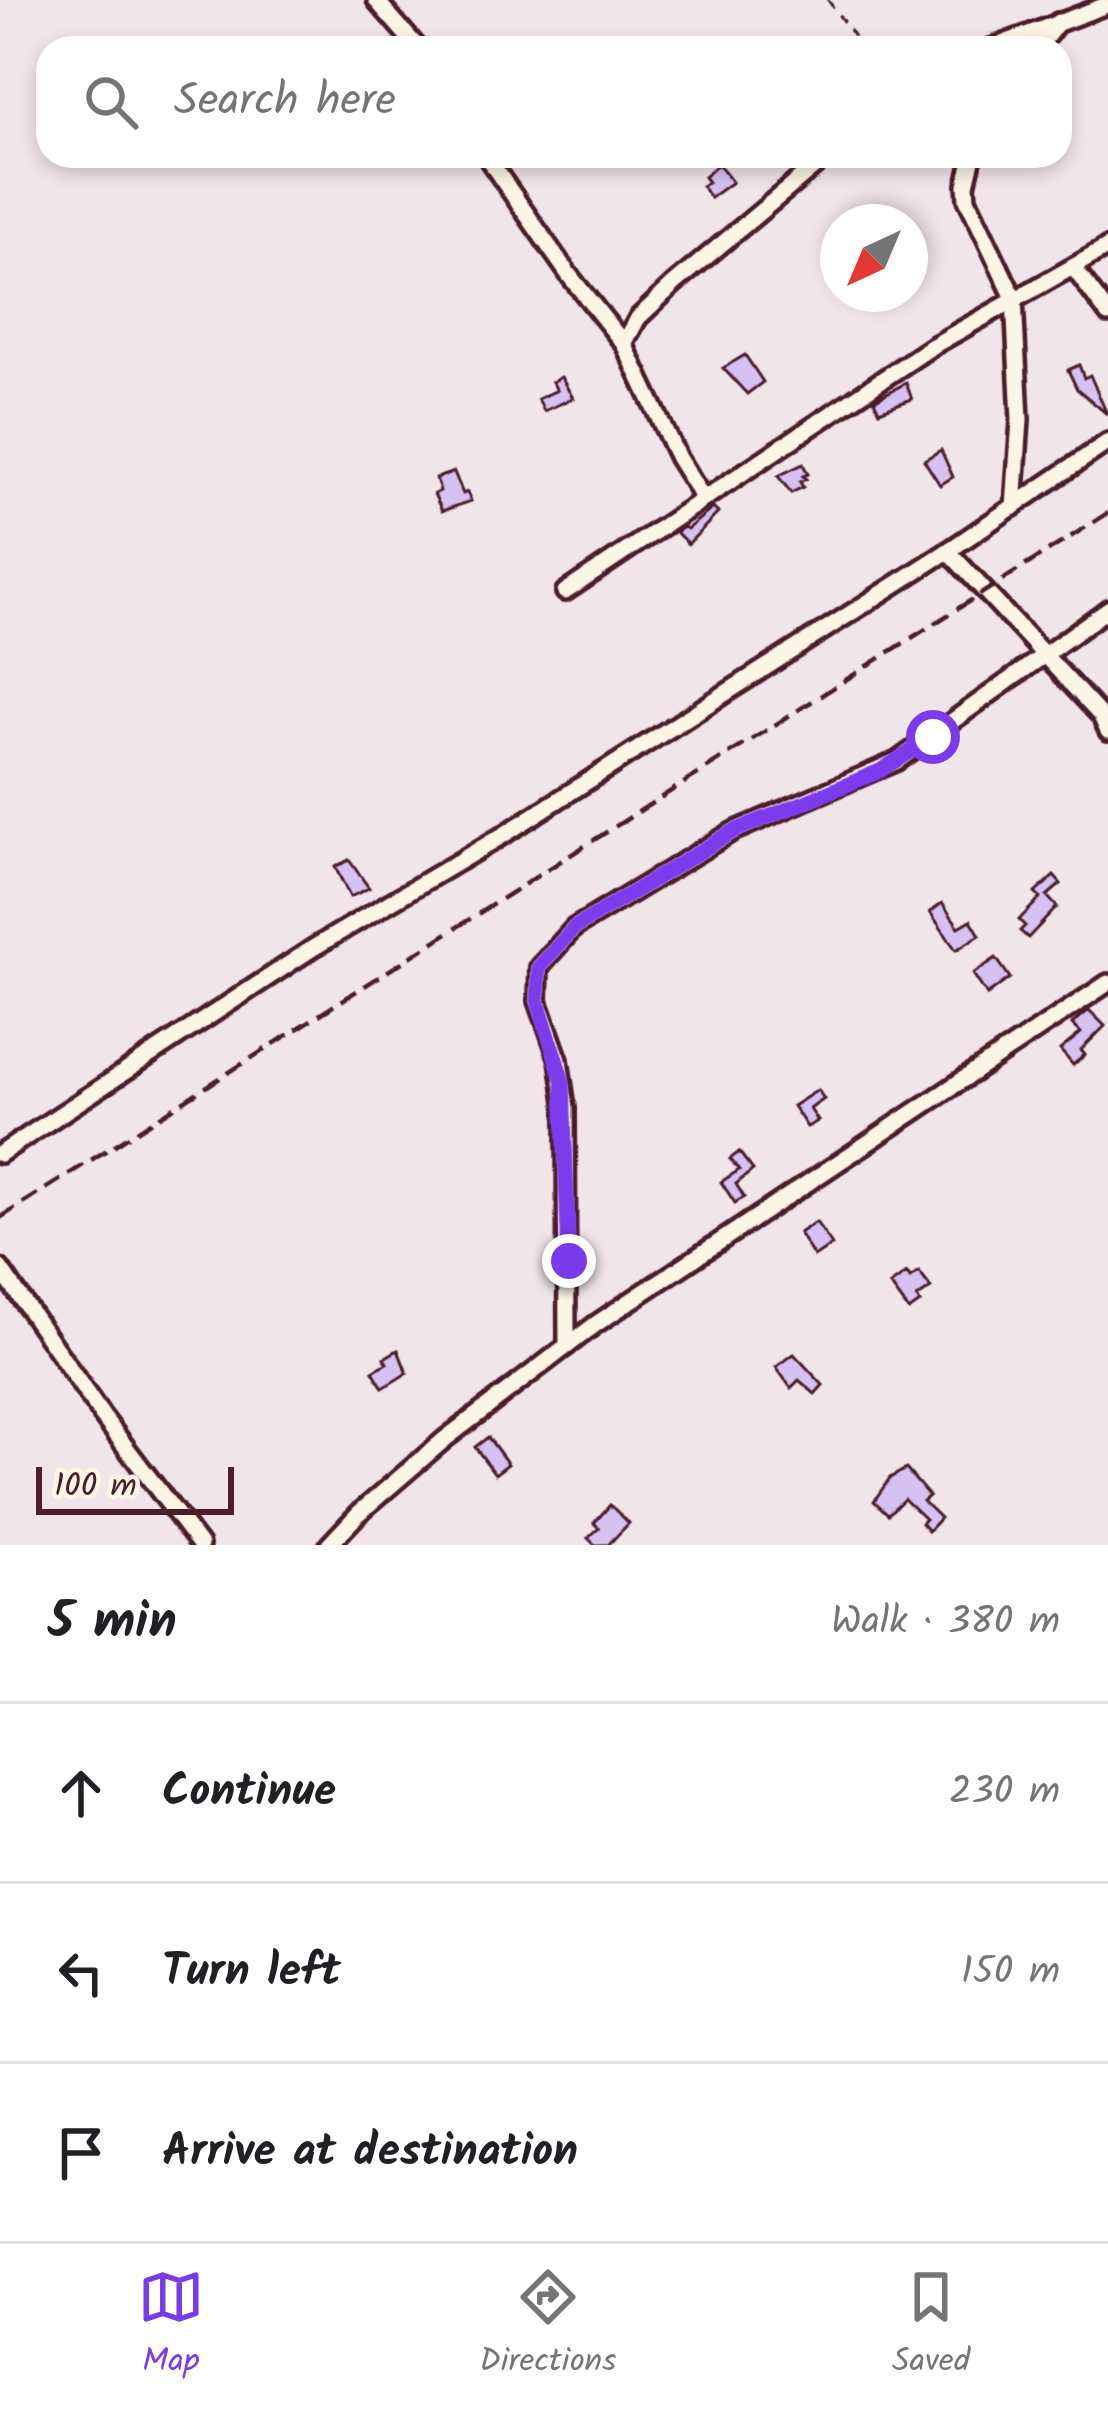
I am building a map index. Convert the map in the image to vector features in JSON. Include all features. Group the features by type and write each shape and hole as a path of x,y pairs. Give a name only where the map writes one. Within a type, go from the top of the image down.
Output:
{"street":[{"path":"376,0 408,36"},
{"path":"1021,36 1104,5"},
{"path":"1048,36 1060,20"},
{"path":"494,168 624,344 678,458 703,499"},
{"path":"624,344 638,318 674,284 813,168"},
{"path":"971,168 967,200 1014,298 1020,420 1015,507"},
{"path":"565,592 931,347 1108,247"},
{"path":"1073,267 1108,314"},
{"path":"0,1154 313,948 585,784 948,551 1108,442"},
{"path":"948,551 1101,716 1108,731"},
{"path":"567,1346 566,1108 560,1060 538,1001 539,967 574,928 610,903 732,832 880,771 1108,610"},
{"path":"329,1545 445,1439 567,1346 1108,983"},
{"path":"0,1268 126,1449 200,1545"}],"path":[{"path":"828,0 854,36"}],"building":[{"path":"721,168 732,182 710,198 702,186 708,182 704,177"},
{"path":"745,355 763,382 747,394 723,368"},
{"path":"1079,365 1084,378 1090,375 1107,414 1077,389 1068,370"},
{"path":"561,377 573,398 544,411 538,399 557,390 552,382"},
{"path":"906,383 912,399 879,411 874,400"},
{"path":"941,450 953,477 940,485 924,460"},
{"path":"803,464 808,474 800,482 803,487 791,493 778,476"},
{"path":"454,472 471,501 442,511 434,494 440,491 436,478"},
{"path":"713,508 718,513 688,544 676,532 687,529"},
{"path":"349,860 369,888 350,897 335,867"},
{"path":"1054,876 1061,884 1047,896 1057,907 1028,938 1020,931 1025,926 1019,920 1040,898 1035,893"},
{"path":"942,903 959,927 971,920 980,935 956,950 930,912"},
{"path":"996,958 1010,978 987,995 973,974"},
{"path":"1089,1010 1105,1026 1073,1065 1060,1050 1081,1033 1072,1024"},
{"path":"818,1090 824,1099 810,1109 818,1121 807,1127 793,1106"},
{"path":"739,1152 753,1170 736,1184 744,1197 735,1203 721,1182 739,1170 730,1159"},
{"path":"816,1222 832,1245 814,1257 799,1233"},
{"path":"919,1272 931,1288 909,1311 890,1285 907,1273 910,1278"},
{"path":"398,1350 407,1373 383,1388 373,1371"},
{"path":"794,1354 823,1385 815,1394 799,1380 791,1388 776,1367"},
{"path":"488,1437 508,1464 495,1474 475,1447"},
{"path":"906,1469 929,1496 923,1501 940,1518 928,1531 921,1523 925,1519 904,1499 888,1514 874,1501 890,1478"},
{"path":"610,1505 629,1523 608,1545 595,1545 588,1538 599,1528 594,1523"}],"railway":[{"path":"0,1218 1108,513"}],"route":[{"path":"569,1261 563,1082 560,1060 538,1001 539,967 574,928 610,903 732,832 880,771 933,737"}]}
